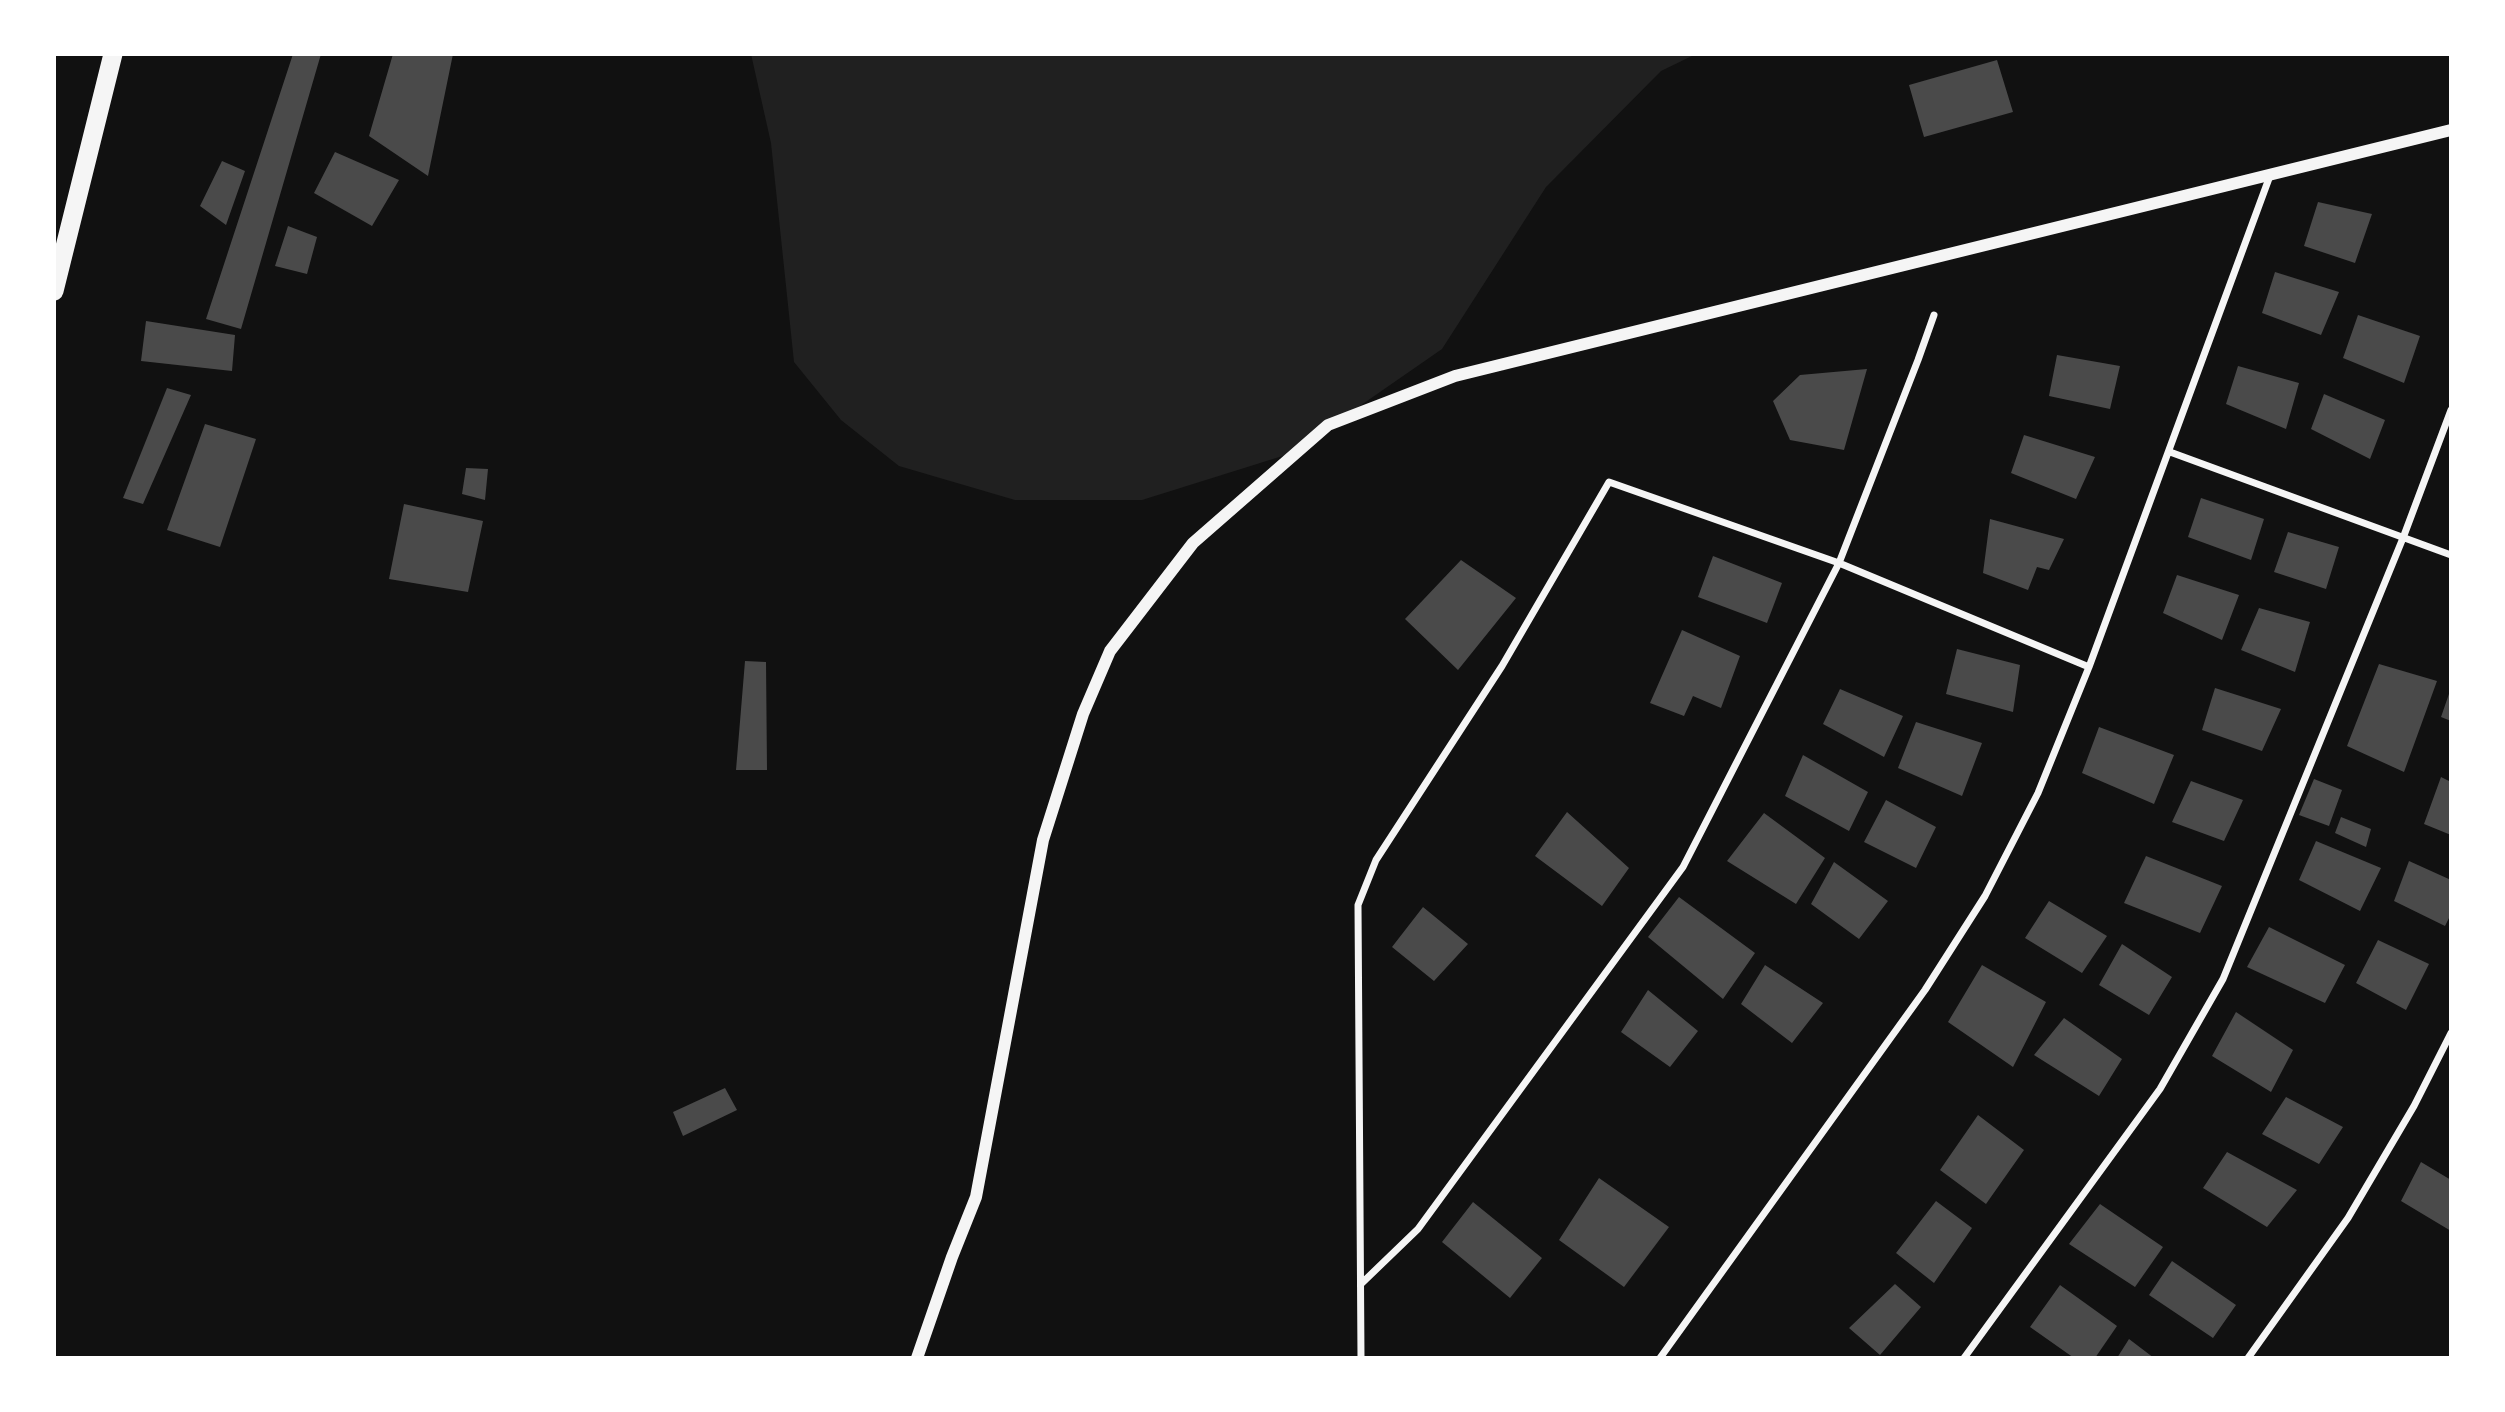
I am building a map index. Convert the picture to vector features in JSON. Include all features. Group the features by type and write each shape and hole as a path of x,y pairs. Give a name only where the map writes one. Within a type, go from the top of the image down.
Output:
{"highway":[{"path":"54,291 113,54"}],"street":[{"path":"917,1358 976,1197 1043,840 1083,713 1110,651 1193,543 1328,425 1455,376 2451,130"},
{"path":"1660,1358 1917,1001 1985,897 2038,793 2089,667 2271,173"},
{"path":"1362,1283 1418,1229 1683,867 1839,563 1934,315"},
{"path":"1964,1358 2160,1089 2223,979 2403,538 2451,410"},
{"path":"2170,452 2451,555"},
{"path":"1361,1358 1358,905 1376,860 1502,666 1609,482 1839,563 2089,667"},
{"path":"2248,1358 2348,1218 2414,1106 2451,1033"}],"shaded area":[{"path":"751,54 1696,54 1661,71 1546,187 1442,349 1292,453 1142,500 1015,500 899,466 841,420 794,362 771,143"}],"building":[{"path":"293,54 321,54 241,329 206,319"},
{"path":"393,54 453,54 428,176 369,136"},
{"path":"1997,60 2013,112 1924,137 1909,85"},
{"path":"335,152 399,180 372,226 314,193"},
{"path":"222,161 245,171 226,225 200,206"},
{"path":"2318,202 2372,214 2355,263 2304,246"},
{"path":"288,226 317,237 307,274 275,266"},
{"path":"2275,272 2339,292 2321,335 2262,313"},
{"path":"2358,315 2420,336 2404,383 2343,358"},
{"path":"146,321 235,335 232,371 141,361"},
{"path":"2057,355 2120,366 2110,409 2049,396"},
{"path":"2238,366 2299,383 2286,429 2226,404"},
{"path":"1867,369 1844,450 1790,440 1773,401 1800,375"},
{"path":"167,388 191,395 143,504 123,498"},
{"path":"2324,394 2385,420 2370,459 2311,429"},
{"path":"205,424 256,439 220,547 167,530"},
{"path":"2024,435 2095,457 2076,499 2011,473"},
{"path":"466,468 488,469 485,500 462,494"},
{"path":"2201,498 2264,519 2251,560 2188,537"},
{"path":"404,504 483,521 468,592 389,579"},
{"path":"1990,519 2064,539 2049,570 2037,567 2028,590 1983,573"},
{"path":"2288,532 2339,547 2326,589 2274,572"},
{"path":"1713,556 1782,583 1767,623 1698,597"},
{"path":"1461,560 1516,598 1458,670 1405,619"},
{"path":"2177,575 2239,595 2222,640 2163,613"},
{"path":"2259,608 2310,622 2295,672 2241,650"},
{"path":"1682,630 1740,656 1721,708 1693,696 1684,716 1650,703"},
{"path":"1957,649 2020,665 2013,712 1946,694"},
{"path":"745,661 766,662 767,770 736,770"},
{"path":"2379,664 2437,681 2404,772 2347,746"},
{"path":"2215,688 2281,709 2262,751 2202,730"},
{"path":"1840,689 1903,716 1884,757 1823,724"},
{"path":"2451,691 2451,721 2441,717"},
{"path":"1916,722 1982,743 1962,796 1898,768"},
{"path":"2099,727 2174,755 2154,804 2082,773"},
{"path":"1803,755 1868,792 1849,831 1785,796"},
{"path":"2441,777 2451,782 2451,835 2424,824"},
{"path":"2314,779 2342,790 2329,826 2299,815"},
{"path":"2191,781 2243,800 2224,841 2172,822"},
{"path":"1886,800 1936,827 1916,868 1864,842"},
{"path":"1567,812 1629,868 1602,906 1535,856"},
{"path":"1764,813 1825,858 1796,904 1727,861"},
{"path":"2341,817 2371,829 2366,847 2335,833"},
{"path":"2316,841 2381,868 2360,911 2299,880"},
{"path":"2146,856 2222,886 2200,933 2124,903"},
{"path":"2409,861 2451,880 2451,914 2445,926 2394,901"},
{"path":"1834,862 1888,901 1859,939 1811,904"},
{"path":"1679,897 1755,953 1723,999 1648,937"},
{"path":"2049,901 2107,936 2082,973 2025,938"},
{"path":"1423,907 1468,944 1434,981 1392,947"},
{"path":"2269,927 2345,965 2325,1003 2247,967"},
{"path":"2378,940 2429,964 2406,1010 2356,983"},
{"path":"2122,944 2172,977 2149,1015 2099,985"},
{"path":"1765,965 1823,1003 1792,1043 1741,1004"},
{"path":"1982,965 2046,1002 2013,1067 1948,1022"},
{"path":"1648,990 1698,1031 1670,1067 1621,1032"},
{"path":"2236,1012 2293,1050 2271,1092 2212,1056"},
{"path":"2064,1018 2122,1059 2099,1096 2034,1055"},
{"path":"725,1088 737,1110 683,1136 673,1112"},
{"path":"2286,1097 2343,1127 2319,1164 2262,1134"},
{"path":"1978,1115 2024,1150 1986,1204 1940,1170"},
{"path":"2227,1152 2297,1190 2267,1227 2203,1188"},
{"path":"2421,1162 2451,1180 2451,1231 2401,1201"},
{"path":"1599,1178 1669,1227 1624,1287 1559,1240"},
{"path":"1936,1201 1972,1228 1934,1283 1896,1253"},
{"path":"1473,1202 1542,1258 1510,1298 1442,1242"},
{"path":"2100,1204 2163,1247 2135,1287 2069,1244"},
{"path":"2172,1261 2236,1305 2213,1338 2149,1295"},
{"path":"1895,1284 1921,1307 1880,1355 1849,1328"},
{"path":"2060,1285 2117,1326 2095,1358 2074,1358 2030,1327"},
{"path":"2129,1339 2154,1358 2117,1358"}]}
